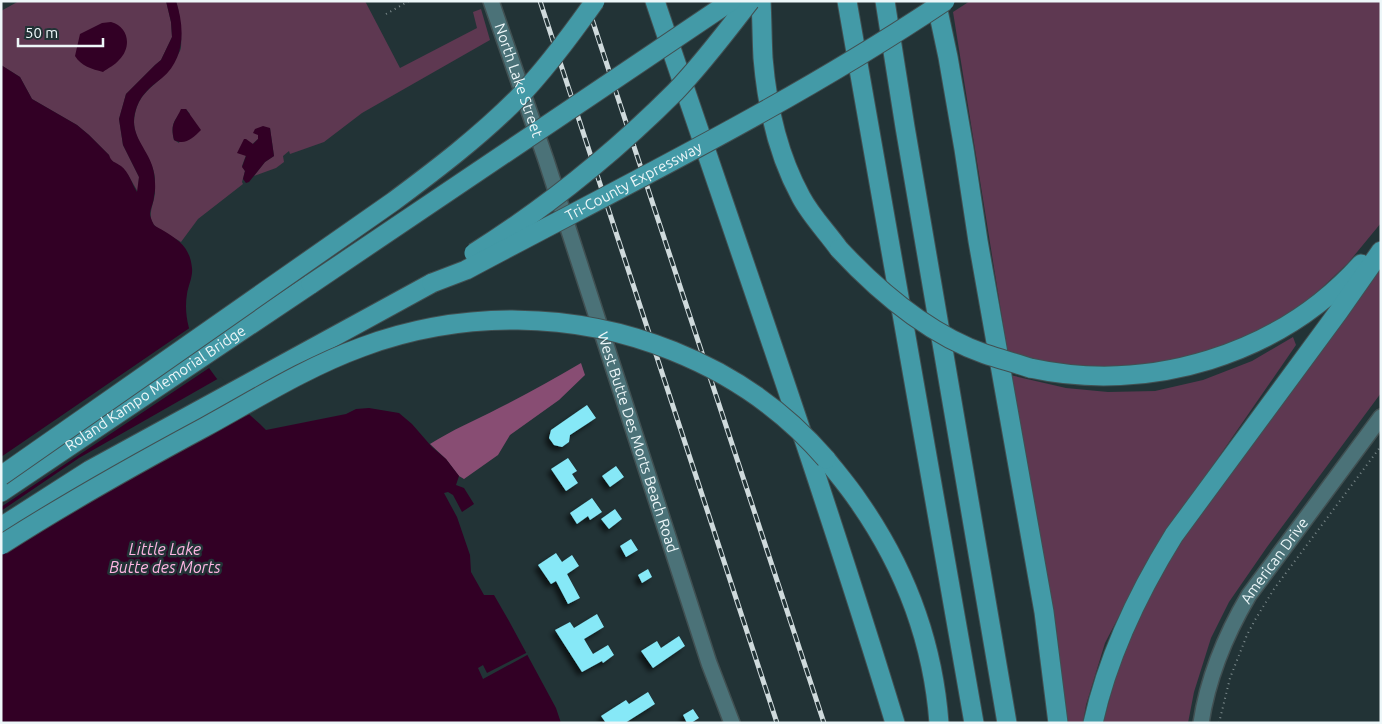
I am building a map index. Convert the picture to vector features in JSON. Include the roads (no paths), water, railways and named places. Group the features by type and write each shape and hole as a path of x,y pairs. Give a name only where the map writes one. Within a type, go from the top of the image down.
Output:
{"highway":[{"path":"1,476 394,201 445,163 500,116 528,87 569,38 595,1"},
{"path":"655,1 857,598 895,723"},
{"name":"Roland Kampo Memorial Bridge","path":"1,492 731,1"},
{"path":"432,283 456,264 541,208 621,142 676,91 750,1"},
{"path":"761,1 763,58 772,118 783,156 801,198 840,249 875,286 928,325 984,354 1030,368 1078,376 1128,376 1176,370 1235,352 1283,327 1313,307 1354,272 1381,239"},
{"path":"847,1 974,723"},
{"path":"885,1 1007,723"},
{"path":"936,1 948,57 1001,378 1044,612 1058,723"},
{"name":"Tri-County Expressway","path":"315,347 432,283 466,270 772,106 843,65 945,1"},
{"path":"1093,723 1111,662 1131,612 1152,571 1174,535 1381,251"},
{"path":"1,545 113,478 290,380 362,347 399,335 444,326 512,319 570,324 628,335 697,361 747,388 786,418 806,436 826,459 859,501 871,520 891,553 912,598 931,662 939,723"},
{"name":"Roland Kampo Memorial Bridge","path":"1,527 90,470 315,347"}],"street":[{"name":"North Lake Street","path":"491,1 546,160"},
{"name":"West Butte Des Morts Beach Road","path":"546,160 709,663 732,723"},
{"name":"American Drive","path":"1201,723 1219,656 1232,626 1249,595 1381,417"}],"water":[{"name":"Little Lake Butte des Morts","path":"166,1 176,1 179,11 182,32 179,52 170,70 142,97 135,113 134,122 138,137 149,158 154,173 155,190 150,214 154,225 175,238 186,250 191,261 192,271 186,301 186,314 191,334 200,354 227,391 266,430 346,414 356,409 369,408 399,413 412,424 432,447 446,459 459,476 456,485 464,488 474,504 462,512 453,495 448,492 444,493 457,517 470,555 471,572 484,595 494,595 556,708 561,723 1,723 1,65 20,77 32,99 77,125 89,135 109,155 112,161 124,169 137,192 139,177 123,145 119,119 126,94 161,60 172,37"},
{"path":"111,22 122,28 127,38 126,49 123,55 116,63 103,72 84,65 75,56 80,34 102,23"},
{"path":"181,109 186,109 201,130 185,142 174,140 174,123"},
{"path":"263,126 270,128 274,156 265,162 249,182 246,183 243,179 245,171 242,167 246,156 237,153 244,139 253,144 258,139 258,135 253,133 255,129"}],"railway":[{"path":"540,1 777,723"},
{"path":"586,1 824,723"}]}
